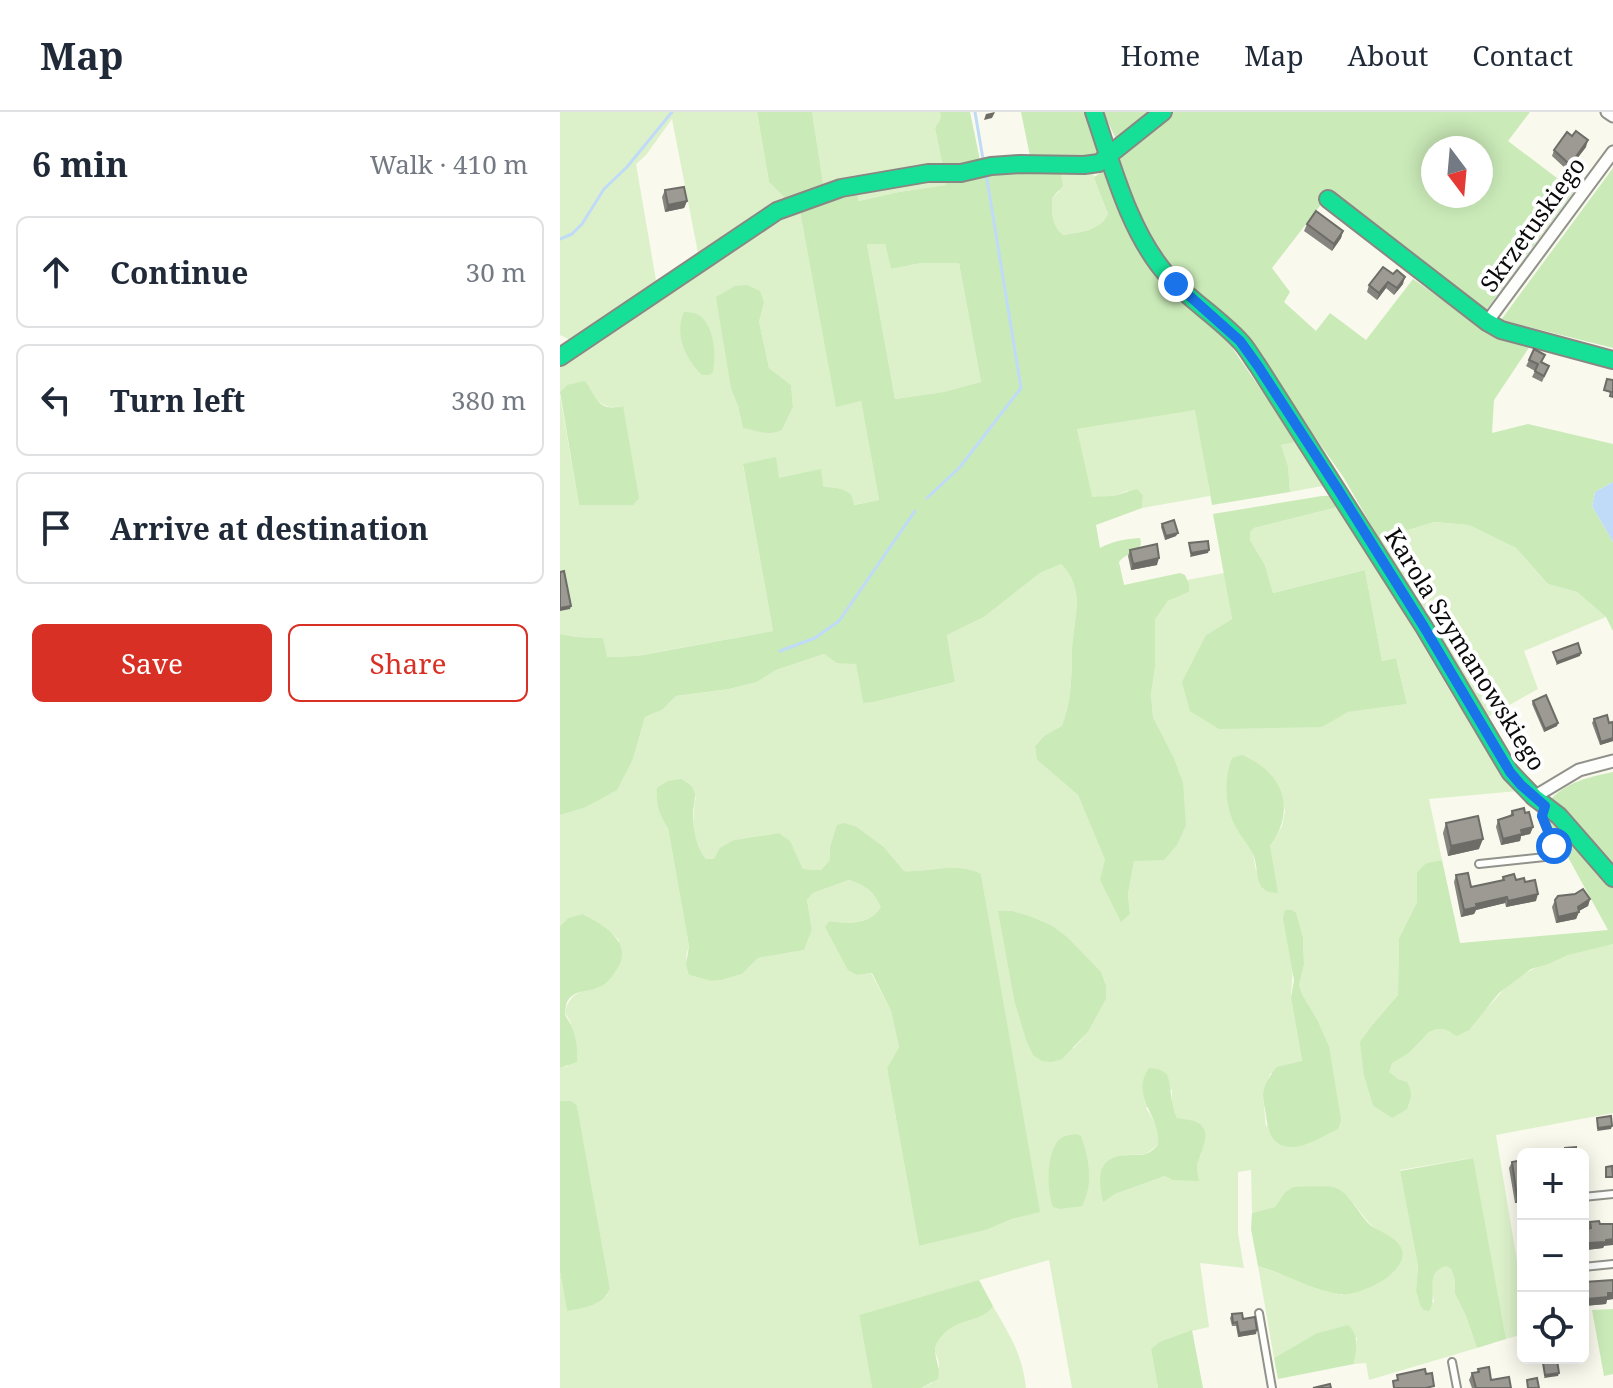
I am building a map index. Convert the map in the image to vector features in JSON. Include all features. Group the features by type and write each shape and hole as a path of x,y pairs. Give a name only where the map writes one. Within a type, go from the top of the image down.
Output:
{"street":[{"name":"Karola Szymanowskiego","path":"1094,112 1128,207 1158,264 1240,341 1337,488 1510,772 1559,816 1613,878"},
{"path":"560,357 765,219 810,197 841,188 928,173 961,173 1020,164 1099,163 1163,112"},
{"path":"1607,112 1613,116"},
{"name":"Skrzetuskiego","path":"1487,322 1613,152"},
{"path":"1328,199 1501,330 1613,360"},
{"path":"1539,801 1579,770 1613,761"}],"lane":[{"path":"1479,864 1554,856 1554,846 1539,801"},
{"path":"1589,1196 1613,1194"},
{"path":"1589,1266 1613,1264"},
{"path":"1259,1313 1272,1388"},
{"path":"1452,1362 1457,1388"}],"green space":[{"path":"560,112 757,112 769,182 786,202 699,258 672,119 636,164 657,286 573,341 560,335"},
{"path":"757,112 812,112 824,189 786,202 769,182"},
{"path":"812,112 940,112 941,118 935,128 943,168 824,189"},
{"path":"940,112 970,112 981,165 943,168 935,128 941,118"},
{"path":"1021,112 1089,112 1102,157 1083,160 1030,156"},
{"path":"1103,112 1149,112 1117,141"},
{"path":"1169,112 1530,112 1508,141 1574,191 1486,310 1333,193 1272,268 1290,292 1284,302 1316,331 1330,313 1366,340 1413,279 1495,337 1530,346 1494,400 1492,433 1528,424 1613,444 1613,482 1595,492 1592,506 1613,542 1613,631 1606,617 1577,592 1548,584 1516,548 1469,525 1434,522 1379,539 1344,478 1239,329 1162,259 1147,234 1118,161"},
{"path":"1613,168 1613,348 1501,320"},
{"path":"1060,169 1092,170 1108,214 1100,224 1089,230 1063,235 1056,227 1052,198 1059,192"},
{"path":"1060,169 1063,186 1052,198 1052,209 1054,222 1063,235 1089,230 1100,224 1108,214 1094,177 1107,169 1162,285 1231,346 1297,442 1281,445 1288,466 1290,492 1212,505 1195,410 1077,429 1092,497 1113,496 1137,489 1143,495 1142,508 1096,525 1100,548 1140,538 1140,547 1119,562 1124,585 1180,573 1185,575 1189,584 1189,592 1168,601 1155,619 1155,668 1151,694 1153,717 1183,783 1186,825 1177,845 1164,860 1134,861 1128,894 1130,914 1121,922 1100,880 1105,860 1078,795 1037,760 1035,746 1044,736 1062,726 1068,707 1077,607 1074,585 1061,564 1040,573 984,617 947,635 955,682 863,703 856,664 837,663 824,654 776,670 757,682 676,696 662,710 645,717 633,759 617,790 584,808 560,815 560,634 603,638 607,657 637,656 773,631 743,464 776,457 779,478 821,469 823,486 851,494 854,505 879,500 861,401 836,407 799,206 856,190 859,201 946,185 945,179 993,171","holes":["867,244 885,244 891,269 921,263 959,263 981,382 943,392 895,399"]},
{"path":"945,179 946,185 859,201 856,190"},
{"path":"799,206 836,406 861,401 879,500 853,505 851,494 842,489 779,478 743,465 773,631 636,656 606,657 603,638 560,634 560,396 579,505 623,406 602,404 590,388 567,385 560,392 560,361","holes":["764,303 759,322 769,368 791,385 793,407 782,430 743,428 731,389 725,346"]},
{"path":"867,244 885,244 891,269 921,263 959,263 981,382 943,392 895,399"},
{"path":"747,285 760,291 764,303 759,322 769,368 791,385 793,407 782,430 776,432 743,428 731,389 716,297 735,286"},
{"path":"684,312 697,314 711,332 714,357 713,372 709,375 702,375 686,354 680,328"},
{"path":"585,381 603,405 623,406 639,498 633,505 579,505 560,392 567,385"},
{"path":"1196,409 1210,496 1142,508 1143,495 1127,491 1091,498 1077,429"},
{"path":"1297,442 1328,485 1290,492 1288,466 1281,445"},
{"path":"1335,496 1341,505 1254,528 1250,532 1250,540 1265,565 1273,593 1365,570 1382,661 1396,658 1407,704 1348,712 1322,727 1219,729 1190,711 1182,682 1206,635 1232,619 1213,514"},
{"path":"1341,505 1454,698 1518,791 1429,799 1442,860 1426,863 1417,872 1417,902 1399,938 1398,995 1373,1024 1364,1076 1373,1106 1392,1118 1407,1082 1388,1072 1392,1062 1409,1053 1429,1032 1445,1029 1450,1033 1483,1012 1513,981 1535,968 1587,949 1613,944 1613,1113 1496,1135 1517,1261 1517,1336 1506,1339 1472,1158 1400,1170 1418,1266 1416,1291 1420,1305 1434,1302 1433,1280 1437,1271 1446,1266 1451,1269 1455,1294 1477,1348 1369,1380 1366,1363 1354,1364 1357,1338 1315,1334 1274,1358 1258,1266 1342,1295 1393,1239 1369,1223 1348,1197 1335,1188 1293,1187 1285,1192 1275,1207 1252,1213 1251,1170 1238,1172 1238,1233 1244,1268 1200,1263 1209,1327 1179,1335 1151,1349 1158,1388 1072,1388 1049,1260 859,1315 872,1388 560,1388 560,1272 567,1311 607,1296 610,1289 577,1107 571,1101 560,1101 560,1068 568,1066 571,1023 565,1013 569,1001 576,994 599,988 619,940 584,914 568,918 560,926 560,815 584,808 599,799 633,759 645,717 662,710 676,696 757,682 776,670 824,654 838,663 856,663 863,703 955,682 947,635 984,617 1040,573 1061,564 1074,585 1077,607 1068,708 1062,727 1044,736 1035,746 1037,760 1078,795 1130,914 1128,894 1134,861 1173,756 1153,717 1154,619 1168,601 1189,592 1187,580 1224,573 1232,619 1206,635 1322,727 1347,712 1407,704 1396,658 1382,661 1365,570 1273,593 1265,565 1250,540 1250,532 1254,528","holes":["1280,792 1285,811 1282,826 1256,871 1253,854","696,796 695,837 706,859 714,859 734,840 779,833 790,842 803,869 821,870 830,860 830,847 857,827 884,847 904,871 962,868 981,874 1039,1212 986,1230 919,1246 887,1068 899,1047 891,1011 871,973 857,975 826,927 829,921 844,923 865,920 882,907 868,889 849,880 813,893 807,900 812,930 804,950 758,958 742,974 722,980 711,981 689,975 686,956 689,946 668,828","1013,911 1051,925 1106,999 1088,1032 1074,1048 1021,1022 1015,1004","1296,914 1303,937 1304,965 1299,985 1329,1046 1266,1127 1263,1096 1270,1074 1302,1062 1291,998","1172,1089 1172,1107 1177,1118 1203,1127 1197,1167 1115,1194 1124,1155 1146,1154 1158,1145 1157,1130 1146,1108"]},
{"path":"1434,522 1469,525 1516,548 1548,584 1577,592 1606,617 1524,651 1538,689 1486,718 1379,539"},
{"path":"1242,755 1267,771 1282,793 1283,819 1270,846 1278,893 1260,885 1255,859 1230,814 1227,776 1232,758"},
{"path":"1613,772 1613,871 1548,802 1570,785"},
{"path":"681,779 694,790 694,832 706,859 714,859 720,848 734,840 779,833 790,841 803,869 821,870 830,860 830,847 837,825 844,823 857,827 884,847 904,871 962,868 981,874 1040,1212 986,1230 919,1246 887,1068 899,1047 891,1011 872,973 857,975 848,970 825,927 829,921 858,922 876,913 881,907 875,896 864,887 849,880 813,893 807,900 812,930 804,950 758,958 742,974 722,980 711,981 689,975 686,965 689,946 668,828 657,799 657,788 668,781"},
{"path":"1546,817 1554,817 1613,886 1613,944 1568,955 1531,969 1499,993 1469,1030 1457,1036 1444,1029 1429,1032 1409,1053 1392,1063 1389,1072 1407,1082 1411,1095 1407,1109 1392,1118 1373,1106 1364,1076 1360,1042 1398,995 1399,938 1417,902 1417,872 1426,863 1442,860 1460,943 1608,930"},
{"path":"1285,910 1296,913 1303,937 1304,965 1299,985 1329,1046 1341,1120 1338,1129 1296,1147 1279,1144 1272,1136 1263,1095 1277,1067 1302,1061 1291,998 1294,980 1283,918"},
{"path":"998,911 1013,911 1051,925 1101,972 1106,999 1088,1032 1062,1059 1042,1061 1033,1055 1027,1042 1015,1004"},
{"path":"583,914 614,936 622,951 621,960 605,984 578,993 567,1002 565,1014 575,1039 577,1062 560,1068 560,926 568,918"},
{"path":"1149,1068 1167,1074 1177,1118 1196,1122 1205,1131 1197,1168 1199,1181 1173,1180 1165,1176 1115,1194 1103,1202 1100,1176 1105,1164 1118,1156 1146,1154 1158,1145 1158,1135 1144,1097 1144,1078"},
{"path":"560,1101 571,1101 577,1106 610,1289 598,1302 567,1311 560,1272"},
{"path":"1076,1134 1081,1136 1086,1154 1088,1189 1082,1206 1060,1209 1053,1207 1050,1192 1051,1155 1060,1139"},
{"path":"1473,1158 1506,1339 1477,1348 1455,1294 1451,1269 1446,1266 1435,1274 1429,1311 1420,1305 1416,1291 1418,1266 1400,1171"},
{"path":"1293,1187 1327,1187 1341,1191 1369,1224 1400,1245 1402,1259 1397,1267 1369,1288 1339,1294 1258,1266 1251,1229 1252,1213 1275,1207 1285,1192"},
{"path":"979,1280 993,1306 981,1316 958,1324 943,1334 935,1347 938,1379 921,1388 872,1388 859,1315"},
{"path":"993,1306 1018,1355 1026,1388 921,1388 932,1383 937,1372 939,1365 935,1349 941,1336 956,1325 980,1317"},
{"path":"1613,1309 1613,1374 1604,1376 1592,1310"},
{"path":"1348,1325 1356,1338 1354,1364 1278,1379 1274,1358 1315,1334"},
{"path":"1192,1330 1203,1388 1158,1388 1151,1349 1160,1342"}],"water":[{"path":"1613,482 1613,542 1592,506 1595,492"}],"building":[{"path":"1576,131 1588,140 1568,163 1554,150 1567,132 1572,136"},
{"path":"684,187 687,201 668,205 665,190"},
{"path":"1316,211 1343,231 1334,244 1307,224"},
{"path":"1383,267 1393,274 1397,270 1405,277 1397,288 1388,282 1379,293 1369,285"},
{"path":"1534,349 1545,355 1541,362 1549,366 1544,376 1535,371 1538,364 1529,360"},
{"path":"1607,379 1613,380 1613,397 1610,396 1611,392 1604,390"},
{"path":"1174,520 1178,533 1166,536 1162,524"},
{"path":"1208,541 1209,550 1191,553 1189,543"},
{"path":"1157,544 1159,558 1133,564 1130,550"},
{"path":"564,571 571,606 560,608 560,572"},
{"path":"1578,643 1581,653 1557,662 1553,652"},
{"path":"1546,695 1558,723 1545,729 1533,701"},
{"path":"1607,715 1609,723 1613,724 1613,738 1601,742 1594,719"},
{"path":"1524,808 1525,813 1529,812 1533,827 1521,830 1522,834 1503,839 1498,820"},
{"path":"1478,816 1483,839 1451,846 1446,823"},
{"path":"1468,873 1471,887 1504,880 1503,877 1514,874 1516,880 1535,880 1538,894 1508,901 1507,897 1464,910 1456,875"},
{"path":"1583,889 1590,899 1578,907 1579,912 1558,917 1555,900 1558,896 1575,894"},
{"path":"1611,1116 1612,1126 1598,1128 1597,1118"},
{"path":"1517,1161 1517,1197 1512,1162"},
{"path":"1612,1166 1613,1177 1606,1177 1606,1167"},
{"path":"1590,1222 1613,1224 1613,1239 1589,1243"},
{"path":"1613,1280 1613,1293 1608,1293 1608,1297 1589,1299 1589,1282"},
{"path":"1242,1313 1243,1319 1255,1317 1257,1330 1239,1333 1232,1314"},
{"path":"1543,1364 1558,1364 1559,1373 1545,1375"},
{"path":"1489,1367 1491,1380 1509,1377 1511,1388 1476,1388 1472,1373"},
{"path":"1425,1369 1426,1374 1432,1373 1434,1386 1394,1388 1393,1381 1398,1380 1397,1375"},
{"path":"1537,1378 1539,1388 1528,1388 1527,1380"}],"waterway":[{"path":"560,239 572,234 582,224 604,189 627,167 672,112"},
{"path":"975,112 983,159"},
{"path":"927,498 960,467 1021,388 986,173"},
{"path":"780,651 815,638 839,621 915,511"}],"traffic: fast":[{"path":"1094,112 1132,219 1154,258 1175,284 1245,347 1424,627 1510,772 1534,797 1559,816 1613,878"},
{"path":"560,357 777,211 841,188 928,173 961,173 1020,164 1099,163 1163,112"},
{"path":"1328,199 1501,330 1613,360"}],"route":[{"path":"1176,284 1240,341 1258,366 1424,627 1510,772 1545,806 1542,816 1554,846"}]}
